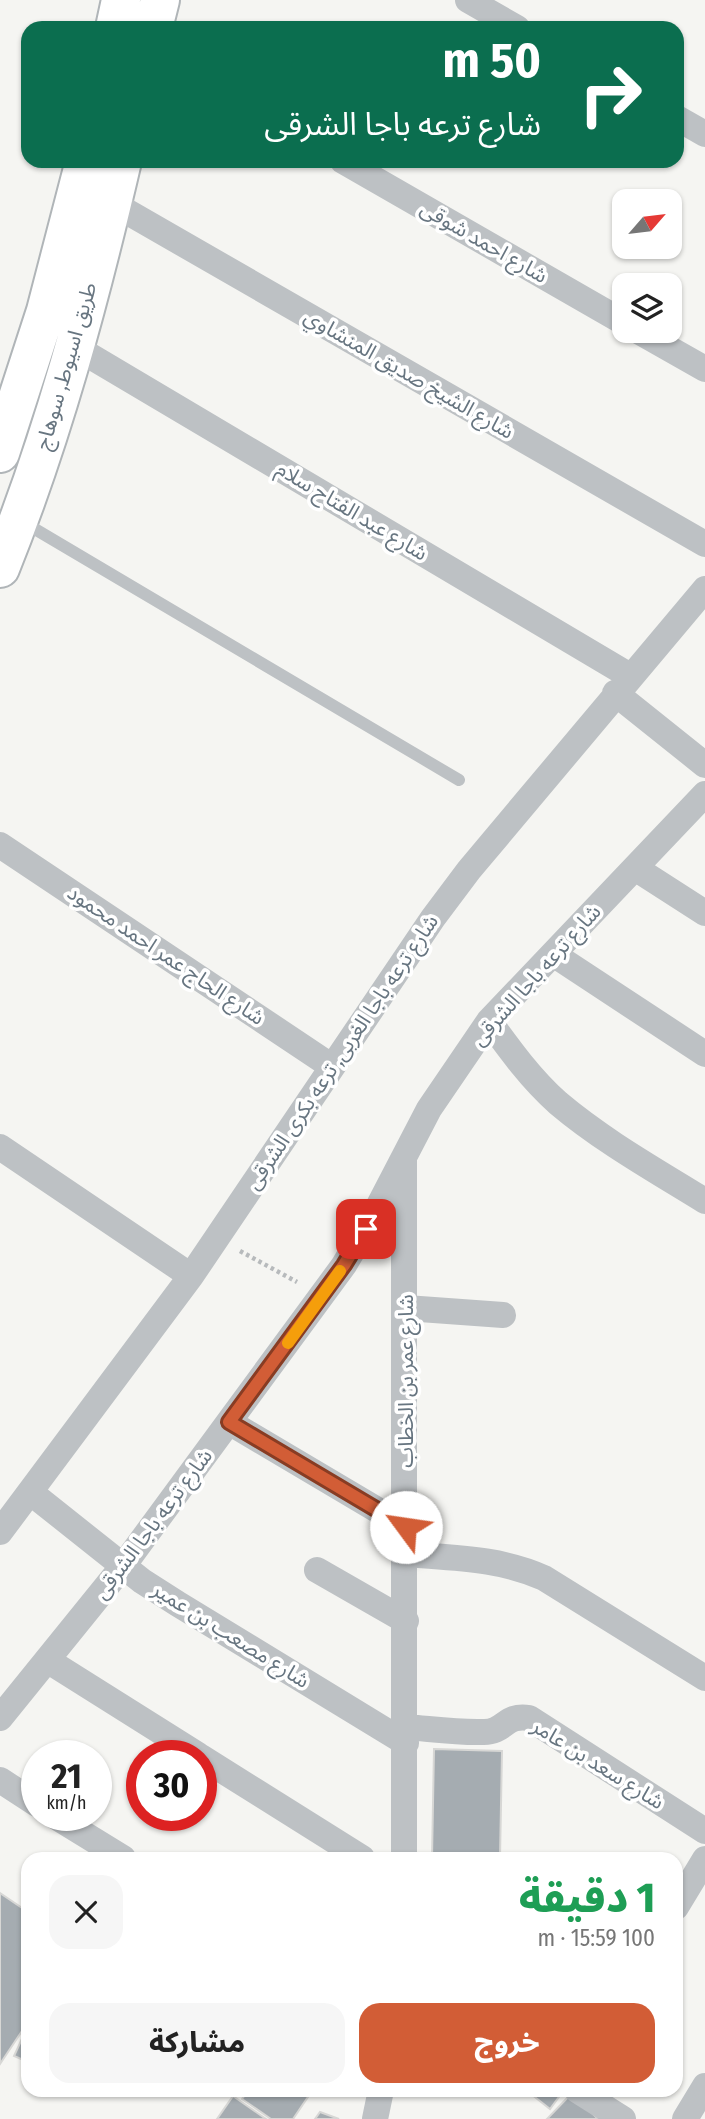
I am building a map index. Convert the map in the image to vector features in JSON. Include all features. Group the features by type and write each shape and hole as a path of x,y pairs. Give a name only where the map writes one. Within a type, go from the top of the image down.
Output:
{"main road":[{"path":"116,21 121,0"},
{"path":"155,21 160,0"},
{"name":"طريق اسيوط, سوهاج","path":"0,453 16,386 83,168"},
{"name":"طريق اسيوط, سوهاج","path":"0,568 20,520 75,347 120,168"}],"street":[{"path":"468,0 505,21"},
{"path":"684,122 705,134"},
{"name":"شارع احمد شوقى","path":"355,168 612,316"},
{"name":"شارع الشيخ صديق المنشاوي","path":"112,204 705,544"},
{"path":"659,343 705,369"},
{"name":"شارع عبد الفتاح سلام","path":"75,347 622,684 705,765"},
{"name":"شارع ترعه باجا الغربى, ترعه بكرى الشرقى","path":"0,1532 191,1276 397,966 468,870 622,684 705,589"},
{"name":"شارع ترعه باجا الشرقى","path":"0,1718 123,1566 322,1296 376,1211 404,1155 450,1075 489,1021 705,794"},
{"name":"شارع الحاج عمر احمد محمود","path":"0,845 331,1066"},
{"path":"635,868 705,913"},
{"path":"553,954 705,1054"},
{"path":"489,1021 521,1064 557,1101 597,1134 705,1201"},
{"path":"0,1147 191,1276"},
{"name":"شارع عمر بن الخطاب","path":"404,1155 404,1852"},
{"path":"406,1308 503,1315"},
{"path":"229,1422 406,1527"},
{"name":"شارع مصعب بن عمير","path":"30,1492 123,1566 178,1604 406,1735"},
{"path":"406,1554 502,1563 524,1569 544,1578 705,1678"},
{"path":"317,1570 406,1621"},
{"path":"47,1660 174,1740"},
{"name":"شارع سعد بن عامر","path":"406,1735 484,1732 500,1728 508,1720 518,1716 529,1718 705,1831"},
{"path":"217,1767 352,1852"},
{"path":"0,1780 21,1794"},
{"path":"79,1831 113,1852"},
{"path":"683,1895 705,1859"},
{"path":"685,2119 705,2086"},
{"path":"375,2119 380,2097"},
{"path":"588,2097 623,2119"}],"lane":[{"path":"20,520 459,780"}],"path":[{"path":"216,1238 322,1296"}],"building":[{"path":"434,1749 502,1751 500,1852 432,1852"},
{"path":"0,1893 21,1907 21,2032 0,2064"},
{"path":"21,2041 21,2059 14,2056"},
{"path":"234,2097 266,2119 217,2119"},
{"path":"308,2097 293,2119 271,2119 242,2099"},
{"path":"535,2097 559,2097 550,2109"},
{"path":"568,2097 576,2097 598,2119 547,2119"},
{"path":"320,2112 339,2119 315,2119"}],"slow traffic":[{"path":"288,1343 340,1271"}],"route":[{"path":"366,1229 322,1296 229,1422 406,1527"}]}
